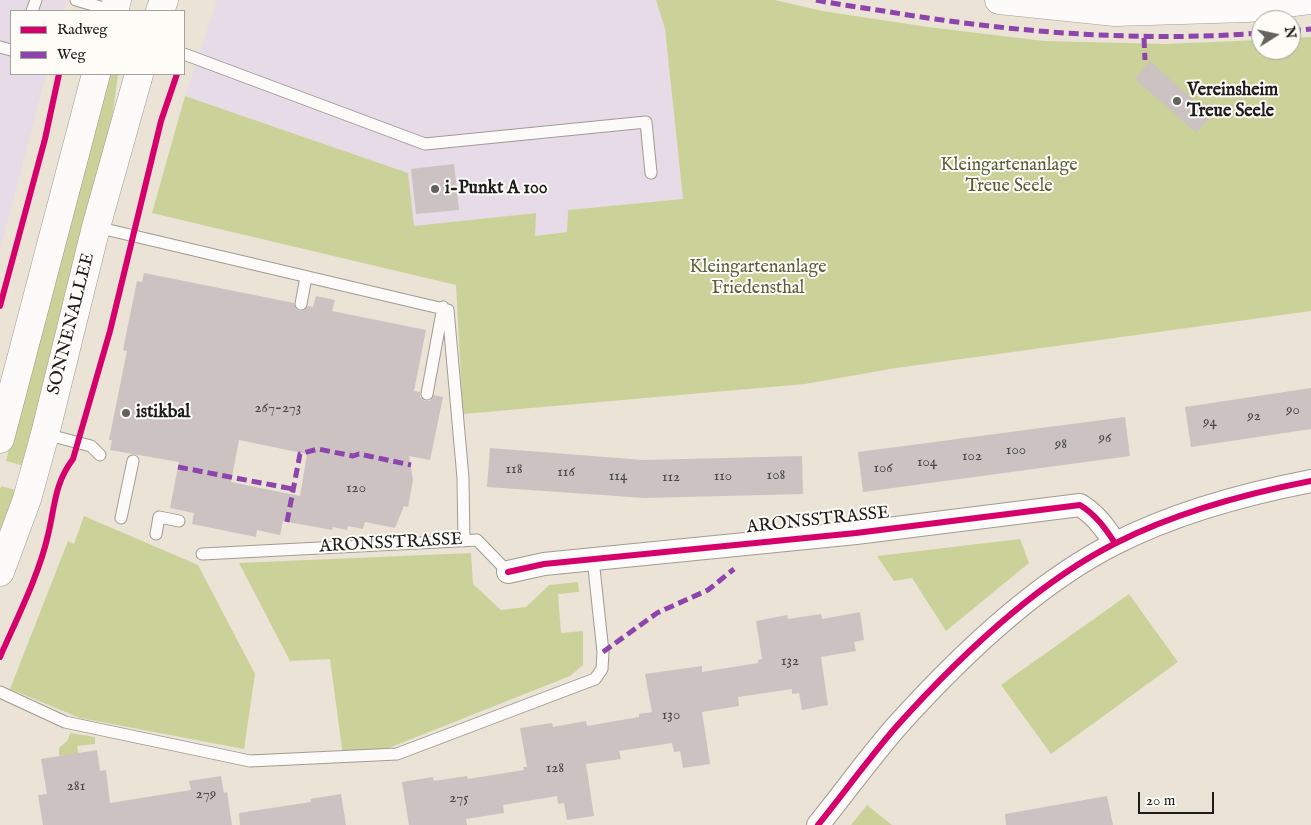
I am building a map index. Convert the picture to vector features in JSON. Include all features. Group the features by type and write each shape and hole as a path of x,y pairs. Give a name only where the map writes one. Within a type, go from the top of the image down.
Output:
{"main road":[{"path":"998,0 1115,12 1247,8 1311,0"},
{"path":"0,439 96,75"},
{"name":"SONNENALLEE","path":"0,572 27,499 96,227 139,75"}],"street":[{"path":"819,825 896,728 956,666 1012,614 1056,579 1115,543 1207,506 1311,481"},
{"name":"ARONSSTRASSE","path":"508,572 544,564 856,533 1080,505 1090,511 1103,525 1115,543"}],"lane":[{"path":"76,0 115,7"},
{"path":"185,54 425,144 646,122 651,173"},
{"path":"96,227 448,310 462,478 464,541"},
{"path":"301,304 306,277"},
{"path":"427,394 443,308"},
{"path":"45,434 91,446 100,455"},
{"path":"121,518 133,461"},
{"path":"156,534 159,516 179,521"},
{"name":"ARONSSTRASSE","path":"202,554 477,540 508,572"},
{"path":"0,692 65,722 250,761 397,754 594,679 602,669 603,652 593,559"}],"shaded area":[{"path":"0,0 67,0 64,10 10,10 10,75 46,75 0,251"},
{"path":"217,0 656,0 665,29 683,199 568,210 567,232 534,236 535,213 414,226 408,173 185,96"}],"green space":[{"name":"Kleingartenanlage Friedensthal","path":"656,0 775,0 822,11 928,27 1044,41 1165,44 1251,40 1251,60 1301,60 1301,38 1311,37 1311,311 896,368 805,384 463,414 456,285 152,213 185,96 408,173 414,226 536,213 535,236 567,232 568,210 683,199 665,29"},
{"path":"109,75 118,75 113,112 24,466 6,461"},
{"path":"1,486 15,490 0,532 0,489"},
{"path":"84,516 198,565 255,674 244,749 80,718 10,689 68,541 74,544"},
{"path":"1020,539 1029,563 946,631 912,578 894,581 877,556"},
{"path":"471,553 473,584 501,610 526,607 549,585 578,582 579,592 558,594 561,633 583,631 583,665 570,676 376,753 343,756 330,659 290,661 239,563"},
{"path":"1129,594 1178,662 1051,754 1001,685"},
{"path":"70,733 95,737 95,744 77,746 79,755 59,756 59,748 68,740"},
{"path":"867,805 892,825 851,825"}],"building":[{"name":"Vereinsheim Treue Seele","path":"1150,61 1211,116 1196,133 1135,79"},
{"name":"i-Punkt A 100","path":"454,164 459,210 416,214 411,169"},
{"path":"144,273 294,303 296,309 300,311 308,306 313,307 316,296 335,300 332,311 426,330 414,391 420,392 420,397 425,401 430,401 434,395 443,397 430,460 409,456 413,480 408,507 404,506 395,528 365,522 363,529 348,526 347,530 333,527 332,530 283,521 280,535 257,530 256,537 192,524 194,513 170,508 179,462 110,450 112,440 109,440 127,351 123,350 137,281 142,282","holes":["239,440 307,454 300,496 231,482"]},
{"path":"1311,388 1311,429 1191,447 1185,407"},
{"path":"1125,417 1130,456 863,492 858,452"},
{"path":"490,448 644,460 802,456 803,494 645,498 487,487"},
{"path":"860,612 864,640 854,642 856,651 821,657 828,705 802,710 799,693 792,694 792,689 738,697 739,706 702,712 710,764 683,768 680,751 674,752 672,743 619,751 621,759 586,764 594,816 567,820 564,803 558,804 557,796 503,805 504,813 466,819 467,825 409,825 402,782 433,777 434,781 467,776 468,779 524,770 523,767 527,767 520,728 552,723 553,727 586,721 587,726 639,717 639,714 652,712 645,674 702,666 702,672 758,663 758,660 762,659 756,621 787,615 788,619 821,614 822,619"},
{"path":"97,750 100,771 106,770 110,803 191,790 189,781 221,776 224,793 227,792 232,825 43,825 38,795 47,794 41,759"},
{"path":"341,794 346,825 240,825 239,813 311,802 310,799"},
{"path":"1107,796 1113,825 1006,825 1005,814"}],"marked path":[{"path":"816,0 947,21 1036,31 1126,36 1216,36 1251,34"},
{"path":"1301,30 1311,29"},
{"path":"1144,38 1145,60"},
{"path":"287,522 300,454 318,449 353,456 359,454 411,465"},
{"path":"178,467 293,489"},
{"path":"603,652 657,613 708,590 734,569"}],"cycle path":[{"path":"0,306 45,139 59,75"},
{"path":"0,657 39,565 62,477 73,459 110,331 161,121 177,75"},
{"path":"818,825 896,727 945,675 998,625 1056,579 1116,543 1163,522 1236,498 1311,481"},
{"path":"508,572 544,564 856,533 1080,505 1095,517 1115,543"}],"place":[{"name":"Vereinsheim Treue Seele","path":"1177,101"},
{"name":"i-Punkt A 100","path":"435,189"},
{"name":"istikbal","path":"126,413"}],"park label":[{"name":"Kleingartenanlage Treue Seele","path":"1009,176"}]}
